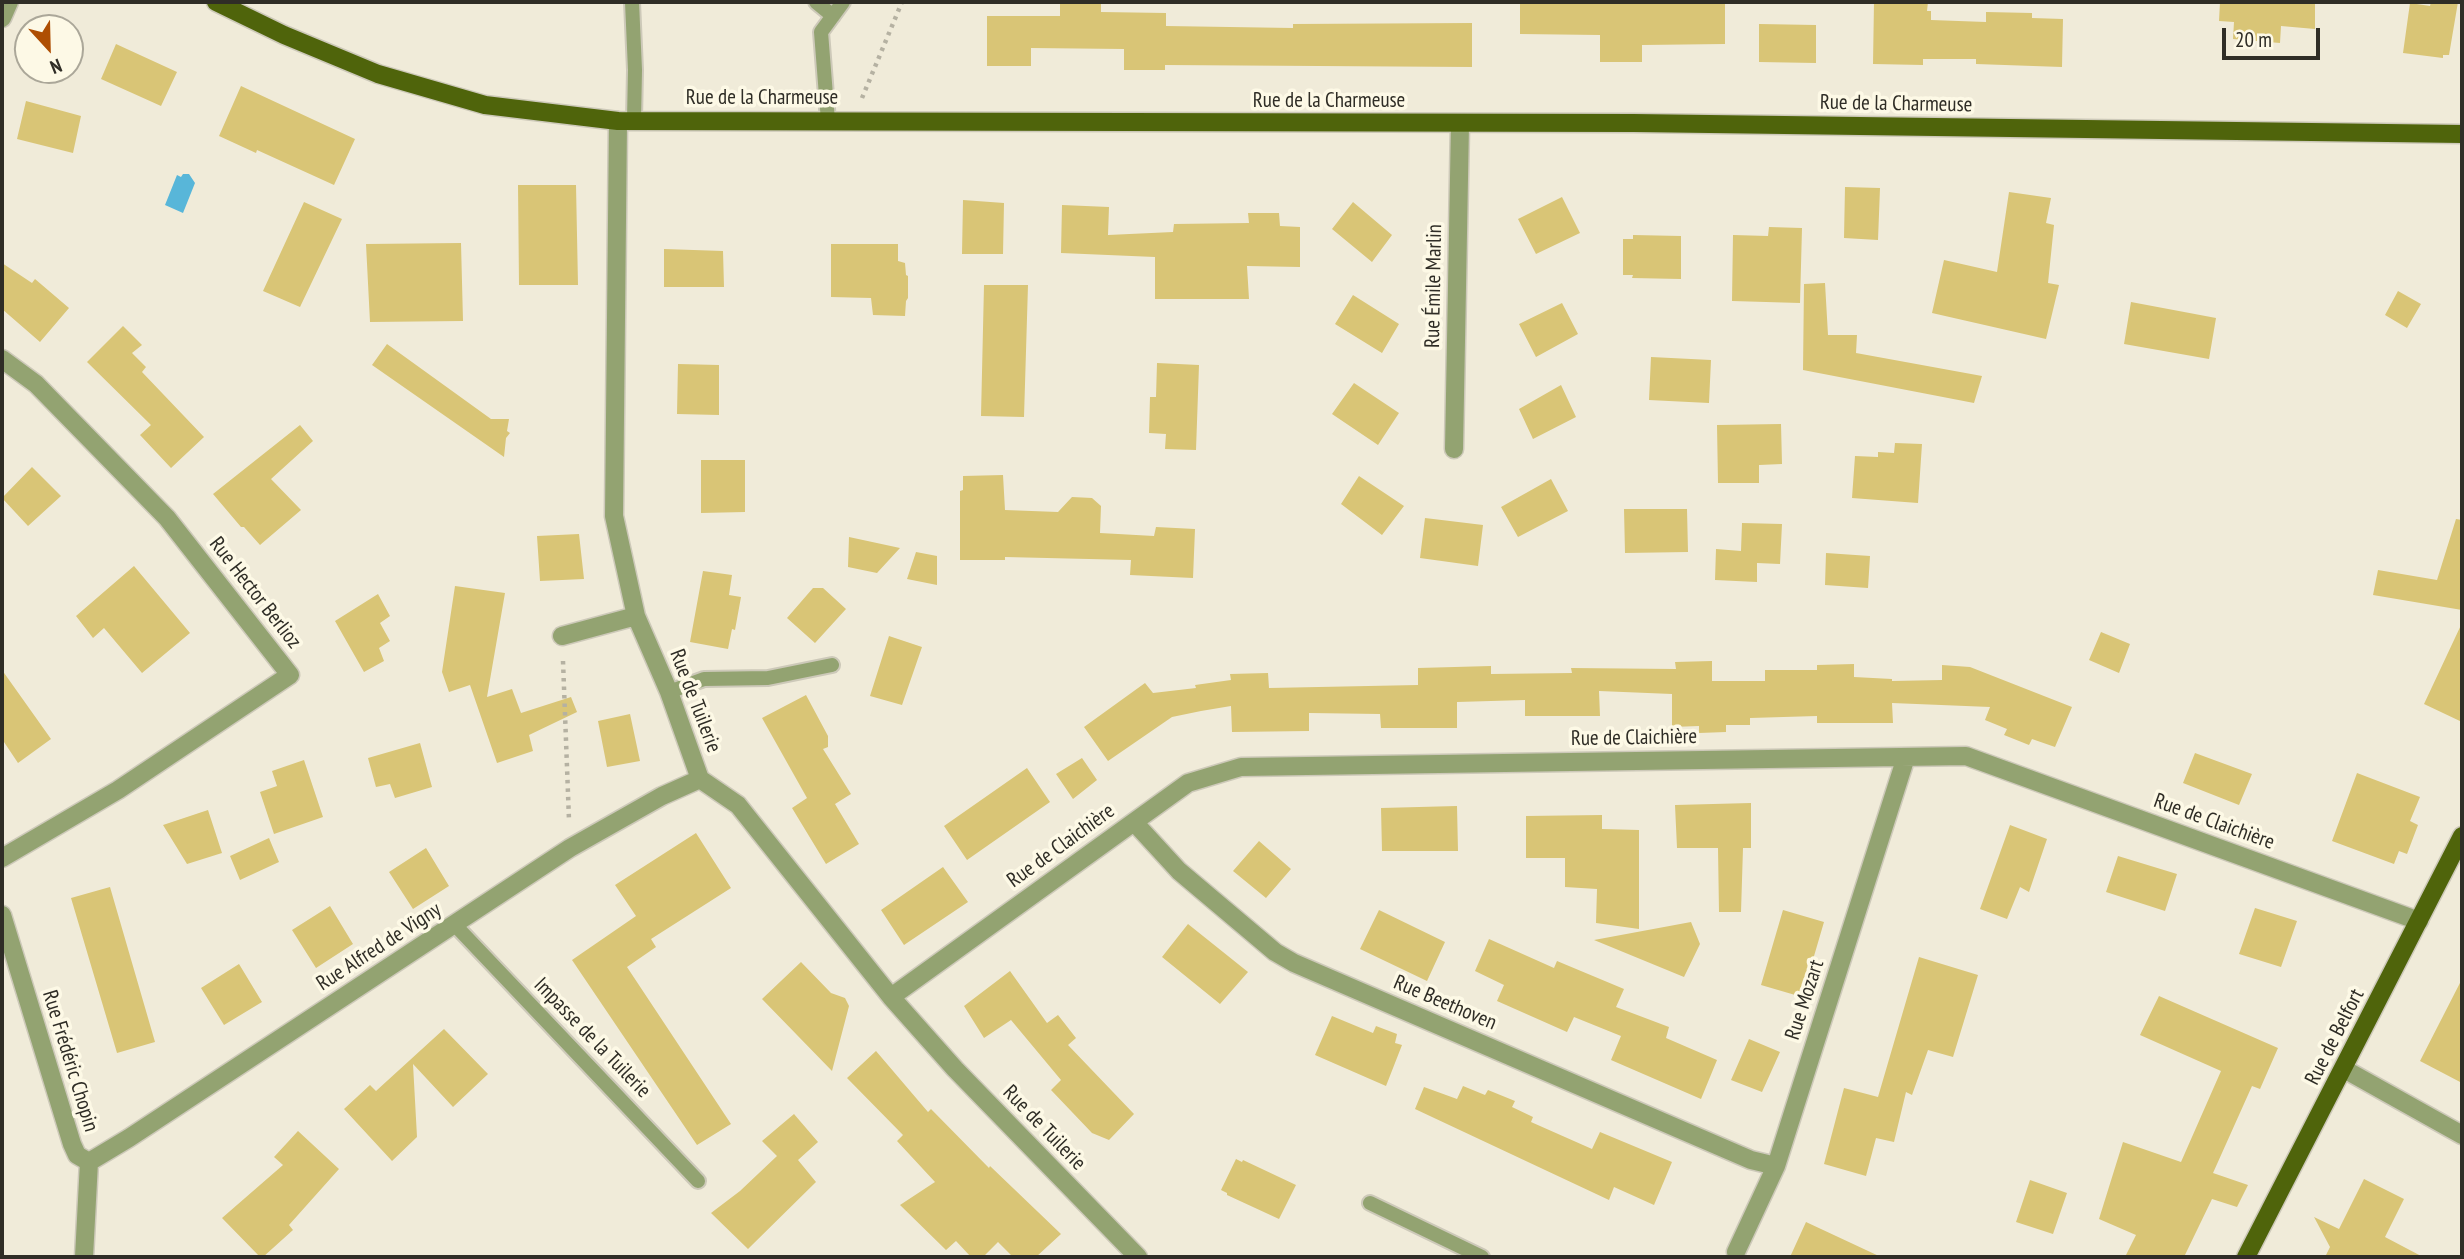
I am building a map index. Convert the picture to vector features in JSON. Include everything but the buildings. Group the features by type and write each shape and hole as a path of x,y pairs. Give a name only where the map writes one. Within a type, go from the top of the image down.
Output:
{"main road":[{"name":"Rue de la Charmeuse","path":"216,2 284,35 391,78 485,105 626,120 1634,123 2462,134"},
{"name":"Rue de Belfort","path":"2246,1257 2462,836"}],"street":[{"path":"2,18 9,2"},
{"name":"Rue de Tuilerie","path":"626,120 614,516 636,616 670,692 699,779 738,805 891,997 955,1069 1138,1257"},
{"name":"Rue Émile Marlin","path":"1454,449 1460,124"},
{"name":"Rue Hector Berlioz","path":"2,359 36,384 167,518 290,675 118,790 2,858"},
{"path":"562,636 636,616"},
{"name":"Rue de Claichière","path":"891,997 1188,783 1241,766 1966,756 2419,921"},
{"name":"Rue Mozart","path":"1736,1252 1776,1166 1906,757"},
{"name":"Rue Alfred de Vigny","path":"89,1162 570,848 662,796 699,779"},
{"name":"Rue Beethoven","path":"1134,822 1179,871 1275,952 1294,963 1751,1160 1776,1166"},
{"name":"Rue Frédéric Chopin","path":"2,915 72,1144 77,1155 89,1162 84,1257"},
{"path":"2344,1069 2462,1135"}],"lane":[{"path":"626,120 635,70 632,2"},
{"path":"816,2 833,16"},
{"path":"828,121 821,32 843,2"},
{"path":"670,692 704,679 768,678 832,665"},
{"name":"Impasse de la Tuilerie","path":"454,924 698,1181"},
{"path":"1370,1203 1482,1257"}],"path":[{"path":"853,121 902,2"},
{"path":"562,636 570,848"}],"water":[{"path":"183,174 189,174 195,183 183,213 165,205 177,175 181,177"}]}
